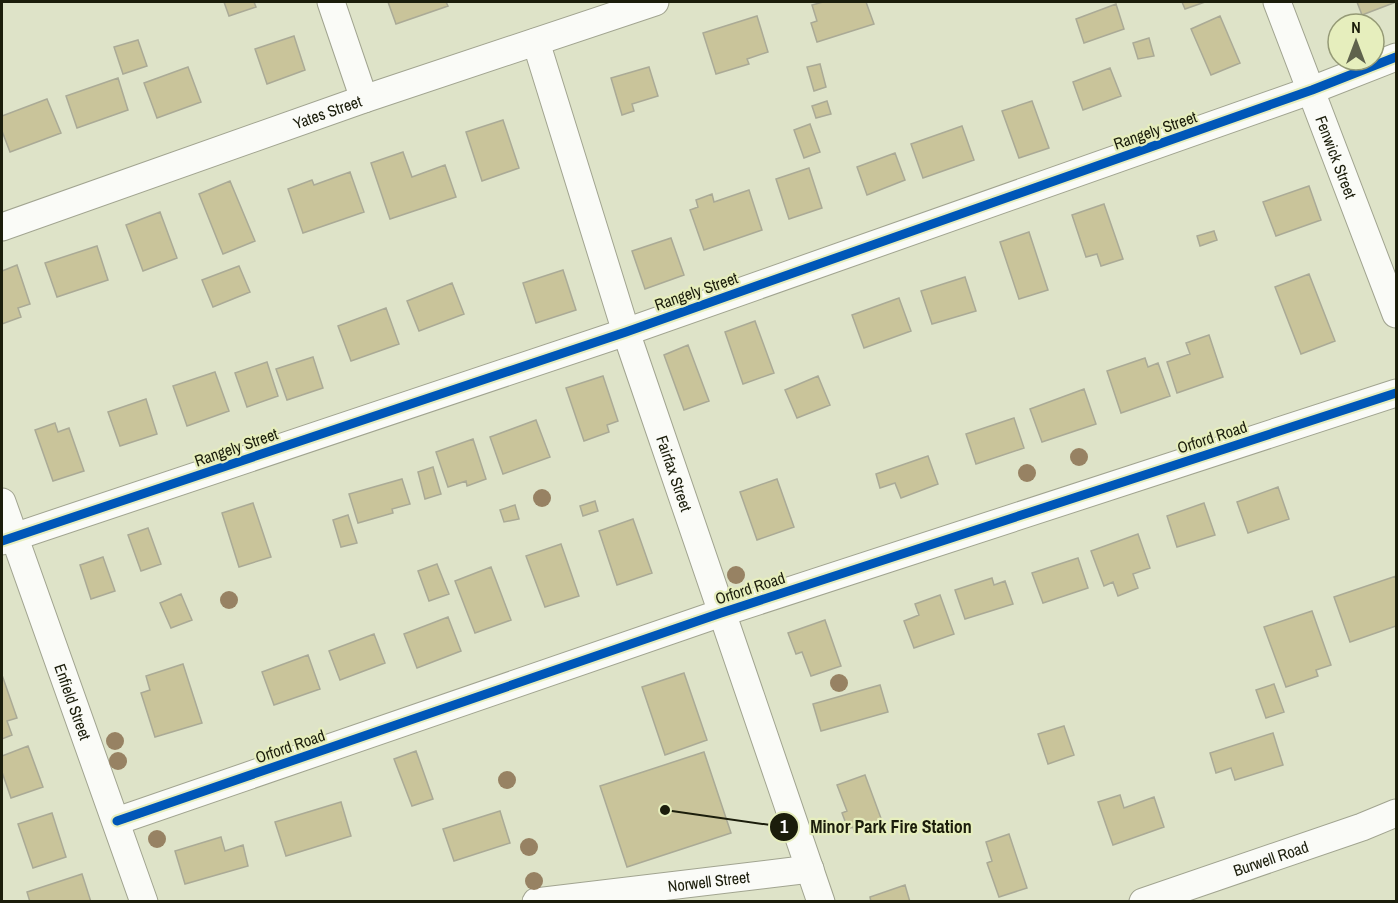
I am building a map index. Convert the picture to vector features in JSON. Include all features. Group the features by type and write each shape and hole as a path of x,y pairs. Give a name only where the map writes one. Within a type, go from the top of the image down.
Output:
{"street":[{"path":"331,2 364,99"},
{"name":"Yates Street","path":"2,227 364,99 655,2"},
{"name":"Fenwick Street","path":"1277,2 1396,314"},
{"name":"Fairfax Street","path":"536,42 626,332 821,902"},
{"name":"Rangely Street","path":"7,539 626,332 1312,90 1396,57"},
{"name":"Orford Road","path":"117,821 721,613 1396,393"},
{"name":"Enfield Street","path":"2,502 7,539 117,821 144,902"},
{"name":"Burwell Road","path":"1143,902 1362,827 1396,813"},
{"name":"Norwell Street","path":"536,902 810,869"}],"building":[{"path":"224,2 254,2 256,7 229,16"},
{"path":"388,2 446,2 448,6 396,24"},
{"path":"823,2 866,2 874,24 817,42 811,23 817,21 812,5"},
{"path":"1182,2 1205,2 1185,9"},
{"path":"1357,2 1396,2 1370,12 1361,12"},
{"path":"1116,4 1124,29 1084,43 1076,19"},
{"path":"757,16 768,52 747,59 749,64 716,74 703,33"},
{"path":"1220,16 1240,63 1211,75 1191,29"},
{"path":"294,36 305,70 267,84 255,49"},
{"path":"1149,38 1154,56 1138,59 1133,43"},
{"path":"138,40 147,66 123,74 114,47"},
{"path":"820,64 826,87 814,91 807,67"},
{"path":"188,67 201,102 157,118 144,83"},
{"path":"649,67 658,96 632,104 634,111 622,115 611,78"},
{"path":"1110,68 1121,96 1083,110 1073,82"},
{"path":"118,78 128,110 77,128 66,96"},
{"path":"47,99 61,133 10,152 2,131 2,116"},
{"path":"827,101 831,114 816,118 812,106"},
{"path":"1032,101 1049,148 1019,158 1002,111"},
{"path":"503,120 519,168 482,181 466,132"},
{"path":"810,124 820,152 804,158 794,130"},
{"path":"962,126 974,160 923,178 911,144"},
{"path":"403,152 412,177 445,165 456,197 390,219 371,163"},
{"path":"895,153 905,180 867,195 857,167"},
{"path":"809,168 822,208 789,219 776,179"},
{"path":"350,172 364,212 303,233 288,189 312,180 314,185"},
{"path":"230,181 255,241 223,254 199,194"},
{"path":"1309,186 1321,220 1276,236 1263,202"},
{"path":"749,190 762,230 704,250 690,210 698,207 696,200 712,194 714,202"},
{"path":"1104,204 1123,259 1101,266 1097,254 1086,257 1072,215"},
{"path":"160,212 177,258 143,271 126,225"},
{"path":"1214,231 1217,240 1200,246 1197,236"},
{"path":"1029,232 1048,290 1019,299 1000,242"},
{"path":"671,238 684,275 645,289 632,251"},
{"path":"97,246 108,280 57,297 45,263"},
{"path":"17,265 30,304 18,308 21,317 2,324 2,271"},
{"path":"239,266 250,292 213,307 202,280"},
{"path":"563,270 576,310 536,323 523,283"},
{"path":"1309,274 1335,341 1301,354 1275,287"},
{"path":"965,277 976,311 932,324 921,291"},
{"path":"452,283 464,314 419,331 407,301"},
{"path":"899,298 911,331 864,348 852,315"},
{"path":"386,308 399,344 351,361 338,326"},
{"path":"755,321 774,373 743,384 725,332"},
{"path":"1209,335 1223,377 1177,393 1167,362 1190,354 1186,343"},
{"path":"688,345 709,401 684,410 664,355"},
{"path":"313,357 323,388 287,400 276,369"},
{"path":"1145,358 1148,367 1158,363 1170,396 1121,413 1107,371"},
{"path":"267,362 278,396 247,407 235,373"},
{"path":"215,372 229,411 187,426 173,386"},
{"path":"603,376 618,421 607,425 609,432 584,441 566,388"},
{"path":"818,376 830,405 797,418 785,390"},
{"path":"1084,389 1096,424 1042,442 1030,409"},
{"path":"146,399 157,434 120,446 108,412"},
{"path":"1014,418 1024,448 976,464 966,434"},
{"path":"536,420 550,457 503,474 490,437"},
{"path":"55,423 58,432 69,428 84,471 53,481 35,430"},
{"path":"473,439 486,479 467,486 466,481 448,487 436,452"},
{"path":"928,456 938,484 901,498 895,483 880,488 876,474"},
{"path":"433,467 441,494 425,499 418,472"},
{"path":"402,479 410,504 392,509 393,513 358,523 349,494"},
{"path":"777,479 794,527 757,540 740,492"},
{"path":"1278,487 1289,519 1248,533 1237,502"},
{"path":"595,501 598,511 583,516 580,506"},
{"path":"253,503 271,557 239,567 222,513"},
{"path":"1204,503 1215,535 1177,547 1167,516"},
{"path":"515,505 519,519 504,522 500,510"},
{"path":"348,515 357,543 341,547 333,520"},
{"path":"633,519 652,573 617,585 599,531"},
{"path":"148,528 161,564 141,571 128,535"},
{"path":"1138,534 1150,568 1133,574 1138,588 1118,596 1113,582 1104,586 1091,551"},
{"path":"561,544 579,596 545,607 526,556"},
{"path":"103,557 115,591 91,599 80,565"},
{"path":"1078,558 1088,588 1043,603 1032,573"},
{"path":"437,564 449,594 429,601 418,571"},
{"path":"491,567 511,620 475,633 455,581"},
{"path":"1396,576 1396,626 1350,642 1334,597"},
{"path":"992,578 994,585 1005,581 1013,604 965,619 955,590"},
{"path":"181,594 192,620 171,628 160,603"},
{"path":"940,595 954,634 914,648 904,621 919,615 915,604"},
{"path":"1312,611 1331,665 1316,670 1318,676 1286,687 1264,627"},
{"path":"448,617 461,651 417,668 404,634"},
{"path":"825,620 841,666 811,676 802,652 796,654 788,633"},
{"path":"374,634 385,663 340,680 329,651"},
{"path":"308,655 320,689 274,705 262,672"},
{"path":"183,664 202,723 155,737 141,693 150,690 146,676"},
{"path":"684,673 707,740 665,755 642,687"},
{"path":"2,675 17,718 7,721 12,735 2,739"},
{"path":"1274,684 1284,712 1266,718 1256,690"},
{"path":"880,685 888,712 821,731 813,704"},
{"path":"1064,726 1074,755 1048,764 1038,734"},
{"path":"1273,733 1283,765 1235,780 1231,768 1216,773 1210,753"},
{"path":"28,746 43,787 11,798 2,772 2,756"},
{"path":"416,751 433,799 412,806 394,759"},
{"path":"704,752 731,833 627,867 600,786"},
{"path":"865,775 882,821 854,831 853,827 848,829 842,813 847,811 837,785"},
{"path":"1120,795 1124,808 1154,797 1164,827 1113,845 1098,802"},
{"path":"341,802 351,836 286,856 275,822"},
{"path":"500,811 510,843 454,861 443,829"},
{"path":"52,813 66,857 33,868 18,824"},
{"path":"1009,834 1027,888 999,897 987,863 992,861 986,842"},
{"path":"221,837 225,851 243,845 248,866 185,884 175,851"},
{"path":"82,874 91,902 30,902 27,892"},
{"path":"905,885 910,902 871,902 870,897"}],"cycle path":[{"path":"2,541 626,332 1312,90 1396,57"},
{"path":"117,821 721,613 1396,393"}],"place":[{"name":"Minor Park Fire Station","path":"665,810"}]}
